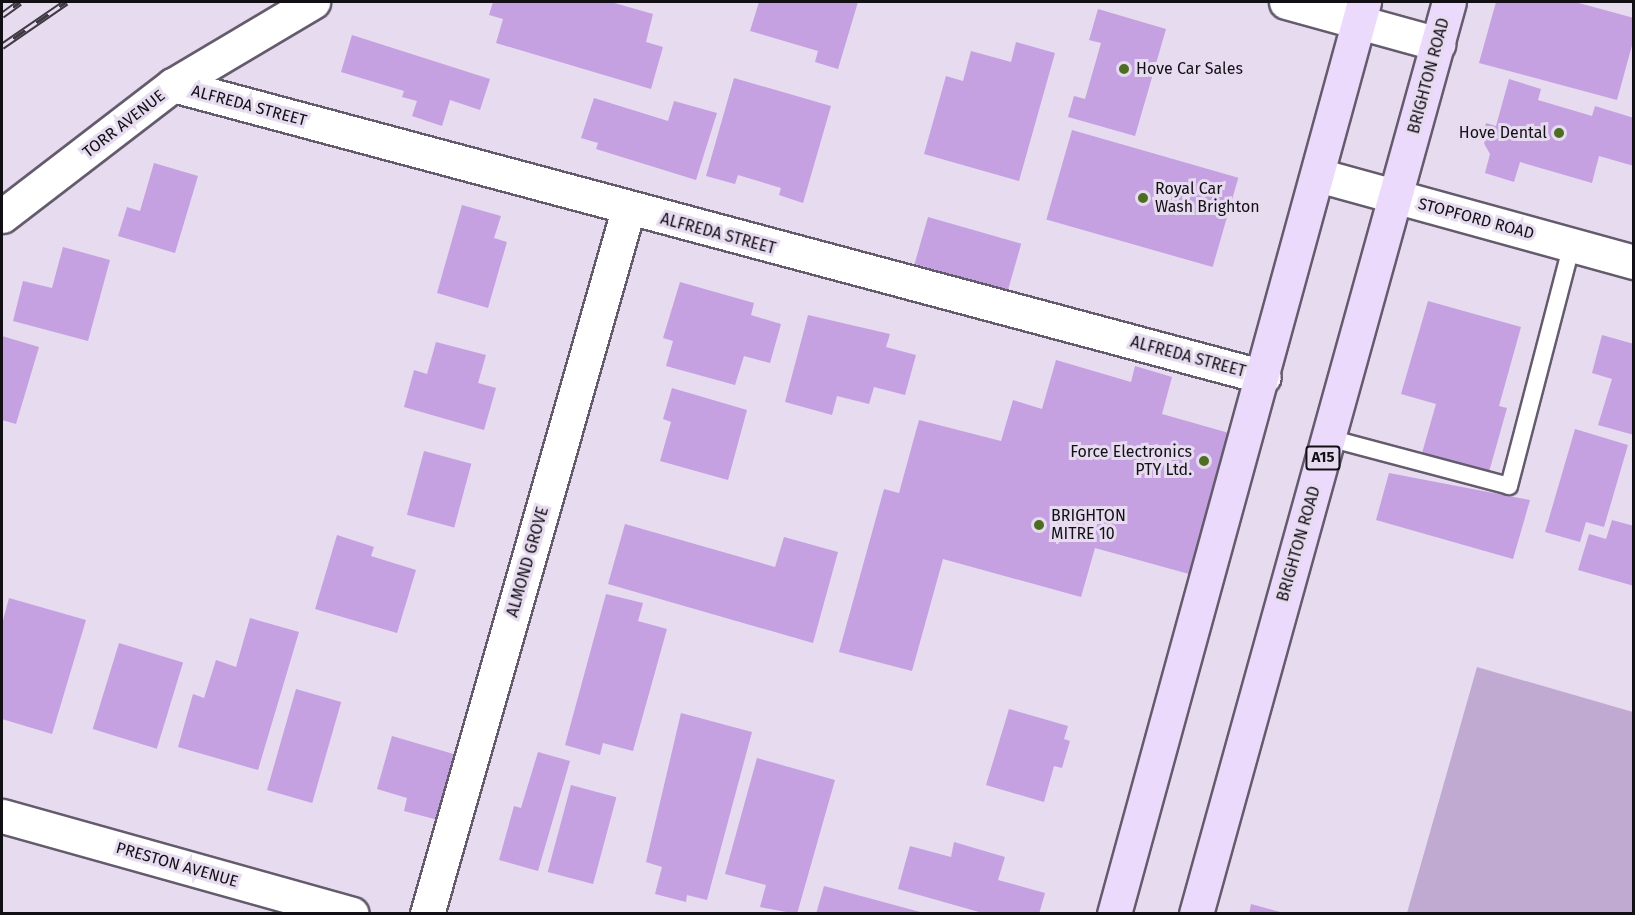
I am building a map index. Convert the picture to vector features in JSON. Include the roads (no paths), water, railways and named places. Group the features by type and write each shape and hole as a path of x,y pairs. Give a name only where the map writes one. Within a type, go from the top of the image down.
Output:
{"main road":[{"name":"BRIGHTON ROAD","path":"1196,914 1449,2"},
{"path":"1114,914 1264,377 1361,11"}],"street":[{"name":"TORR AVENUE","path":"2,216 173,86 313,2"},
{"path":"1286,2 1361,11 1438,44"},
{"name":"ALFREDA STREET","path":"173,86 628,210 1264,377"},
{"name":"STOPFORD ROAD","path":"1318,176 1634,262"},
{"name":"ALMOND GROVE","path":"427,914 628,210"},
{"name":"PRESTON AVENUE","path":"2,816 352,914"}],"lane":[{"path":"1329,438 1509,486 1572,245"}],"railway":[{"path":"2,15 20,2"},
{"path":"2,46 66,2"}],"place":[{"name":"Hove Car Sales","path":"1124,69"},
{"name":"Hove Dental","path":"1559,133"},
{"name":"Royal Car Wash Brighton","path":"1143,198"},
{"name":"Force Electronics PTY Ltd.","path":"1204,461"},
{"name":"BRIGHTON MITRE 10","path":"1039,525"}]}
